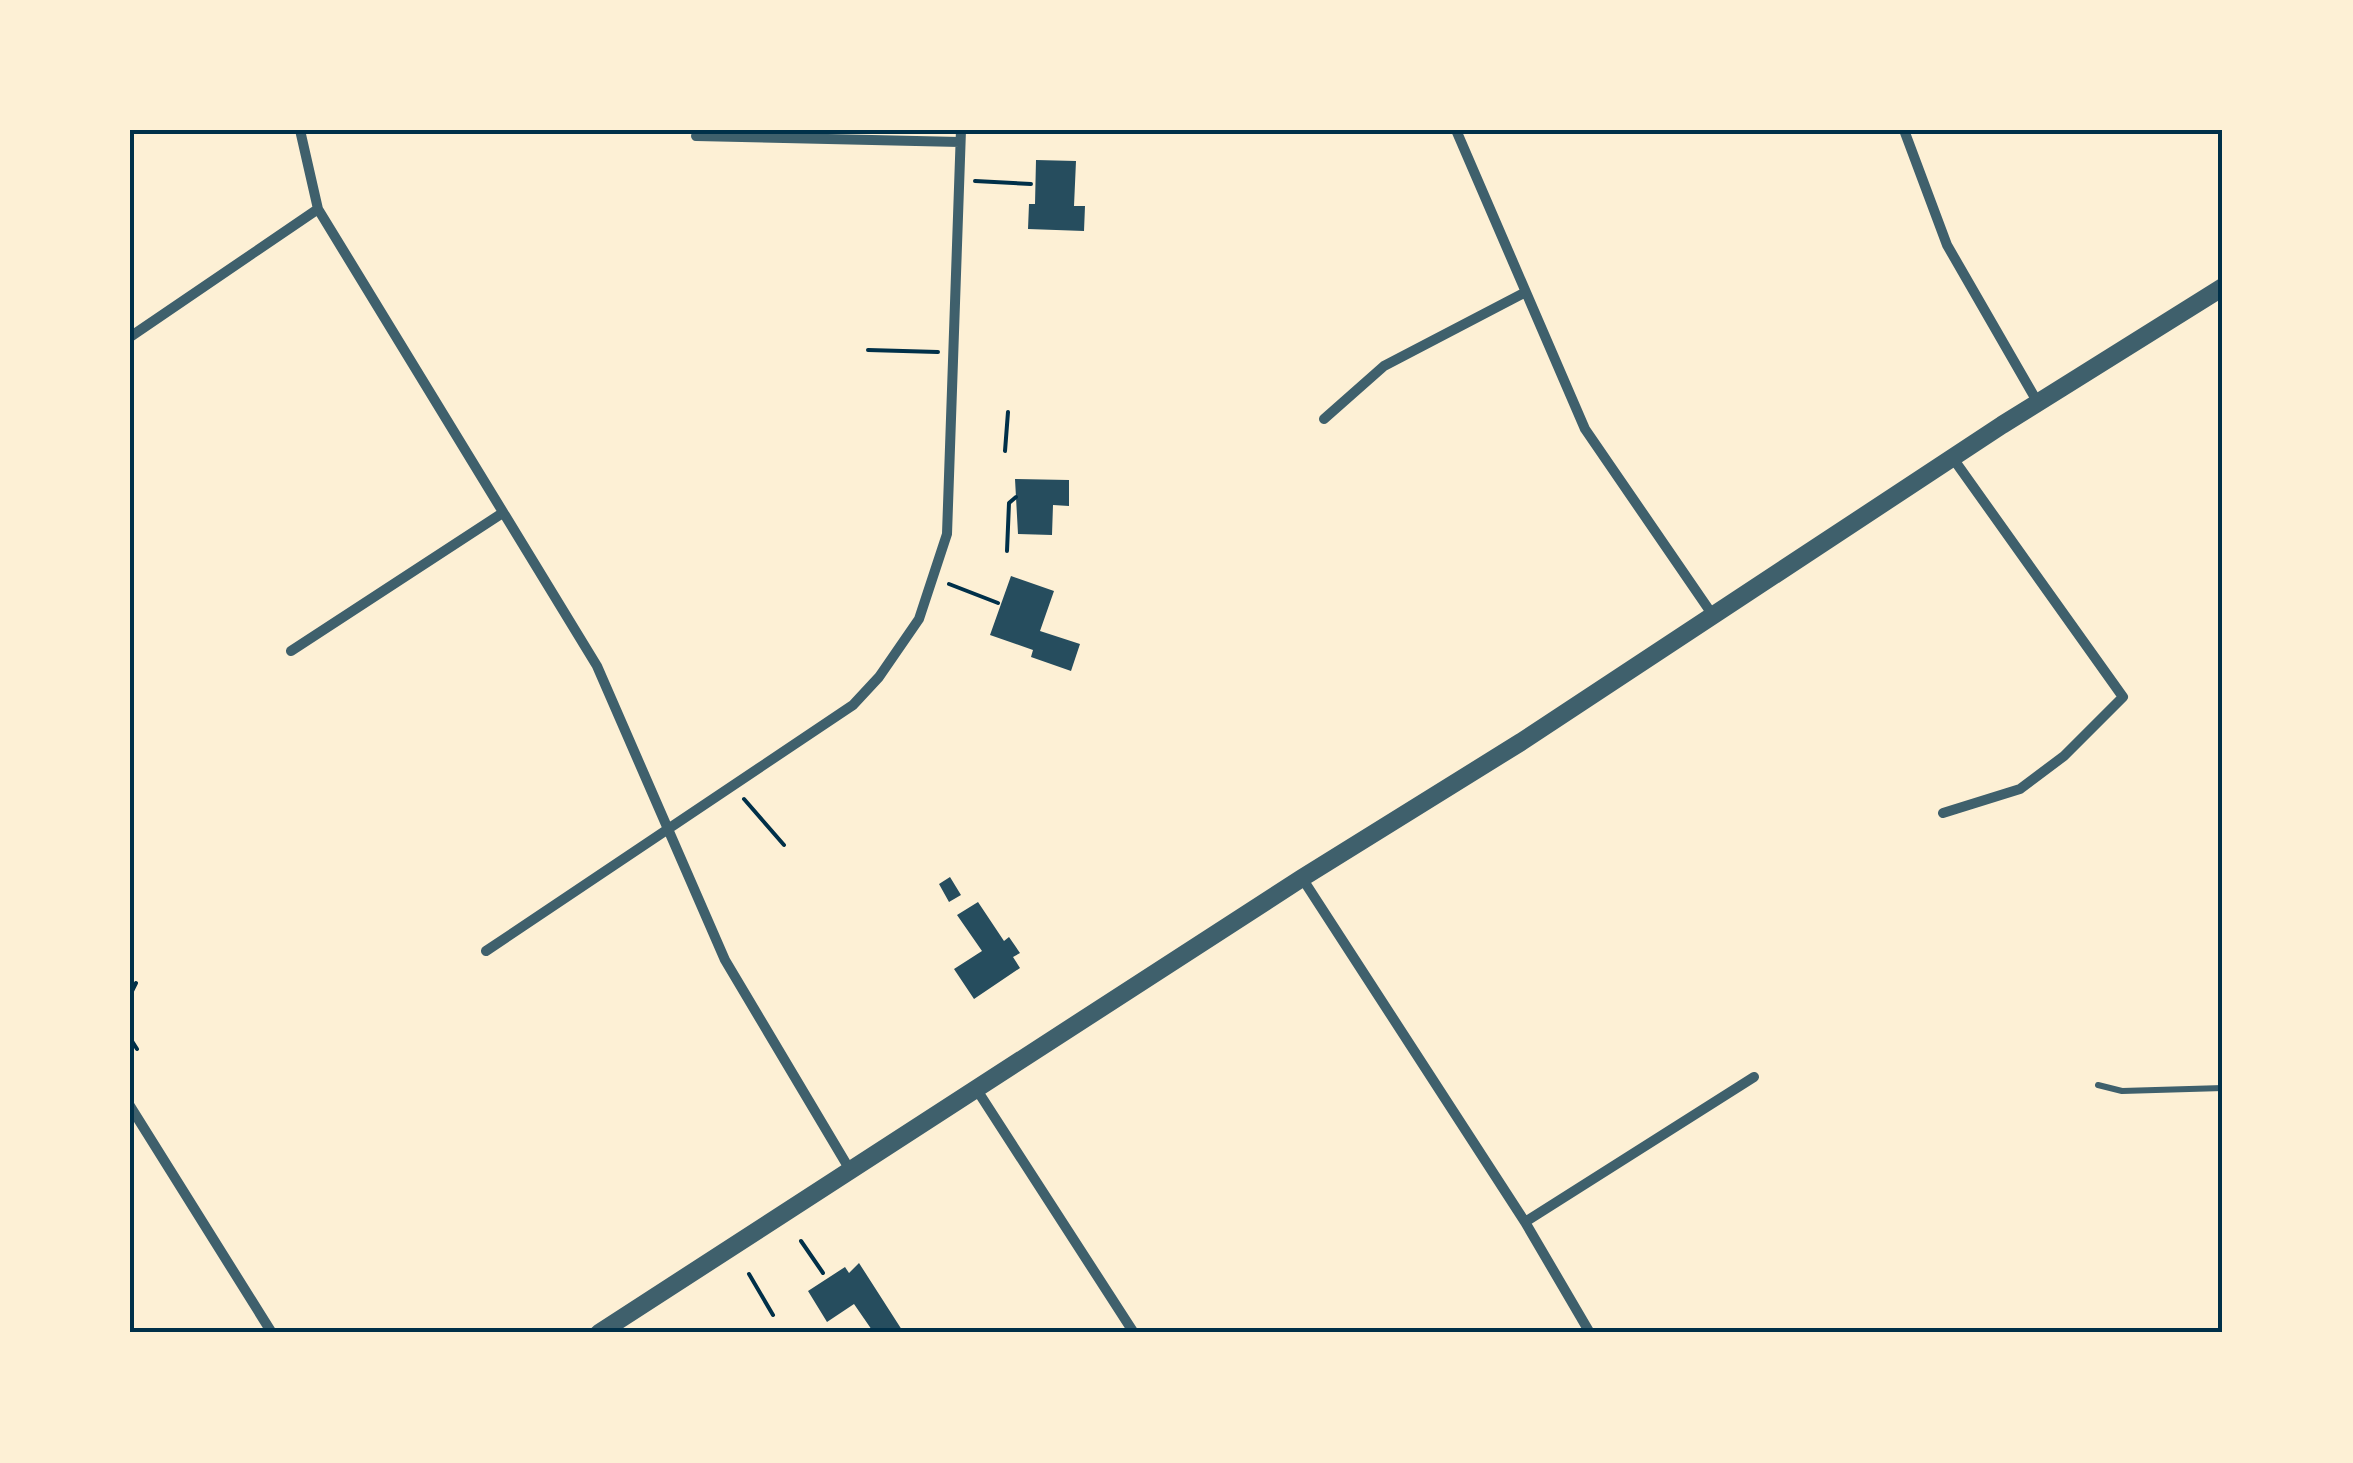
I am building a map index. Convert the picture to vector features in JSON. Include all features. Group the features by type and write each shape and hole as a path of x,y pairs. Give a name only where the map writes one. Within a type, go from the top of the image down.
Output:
{"street":[{"path":"300,130 318,209 501,514 598,666 668,830 754,1015 850,1170"},
{"path":"1456,130 1585,428 1712,614"},
{"path":"1904,130 1947,245 2038,403"},
{"path":"486,951 853,705 909,637 928,599 947,534 961,136 696,136"},
{"path":"130,337 318,209"},
{"path":"599,1333 2223,287"},
{"path":"1324,419 1384,366 1524,293"},
{"path":"1944,813 2020,788 2064,756 2123,697 1952,458"},
{"path":"291,651 501,514"},
{"path":"1302,878 1525,1222 1590,1333"},
{"path":"1525,1222 1754,1077"},
{"path":"978,1090 1134,1333"},
{"path":"130,1106 272,1333"}],"lane":[{"path":"2098,1085 2122,1091 2223,1088"}],"path":[{"path":"976,182 1031,184"},
{"path":"868,350 938,352"},
{"path":"1005,451 1008,412"},
{"path":"1006,551 1009,503 1016,497"},
{"path":"949,584 998,603"},
{"path":"744,799 784,845"},
{"path":"130,994 136,984"},
{"path":"130,1038 137,1049"},
{"path":"801,1240 823,1273"},
{"path":"749,1274 773,1314"}],"building":[{"path":"1036,160 1076,161 1074,206 1085,206 1084,231 1028,229 1029,204 1035,204"},
{"path":"1015,479 1069,480 1069,506 1053,505 1052,535 1018,534"},
{"path":"1011,576 1054,591 1040,631 1080,644 1071,671 1031,657 1033,650 990,635"},
{"path":"950,877 961,895 949,902 939,884"},
{"path":"978,902 1004,941 1009,937 1020,953 1013,957 1020,968 974,999 954,969 982,951 957,915"},
{"path":"859,1263 902,1330 898,1333 874,1333 854,1304 827,1322 808,1291 845,1267 849,1273"}]}
